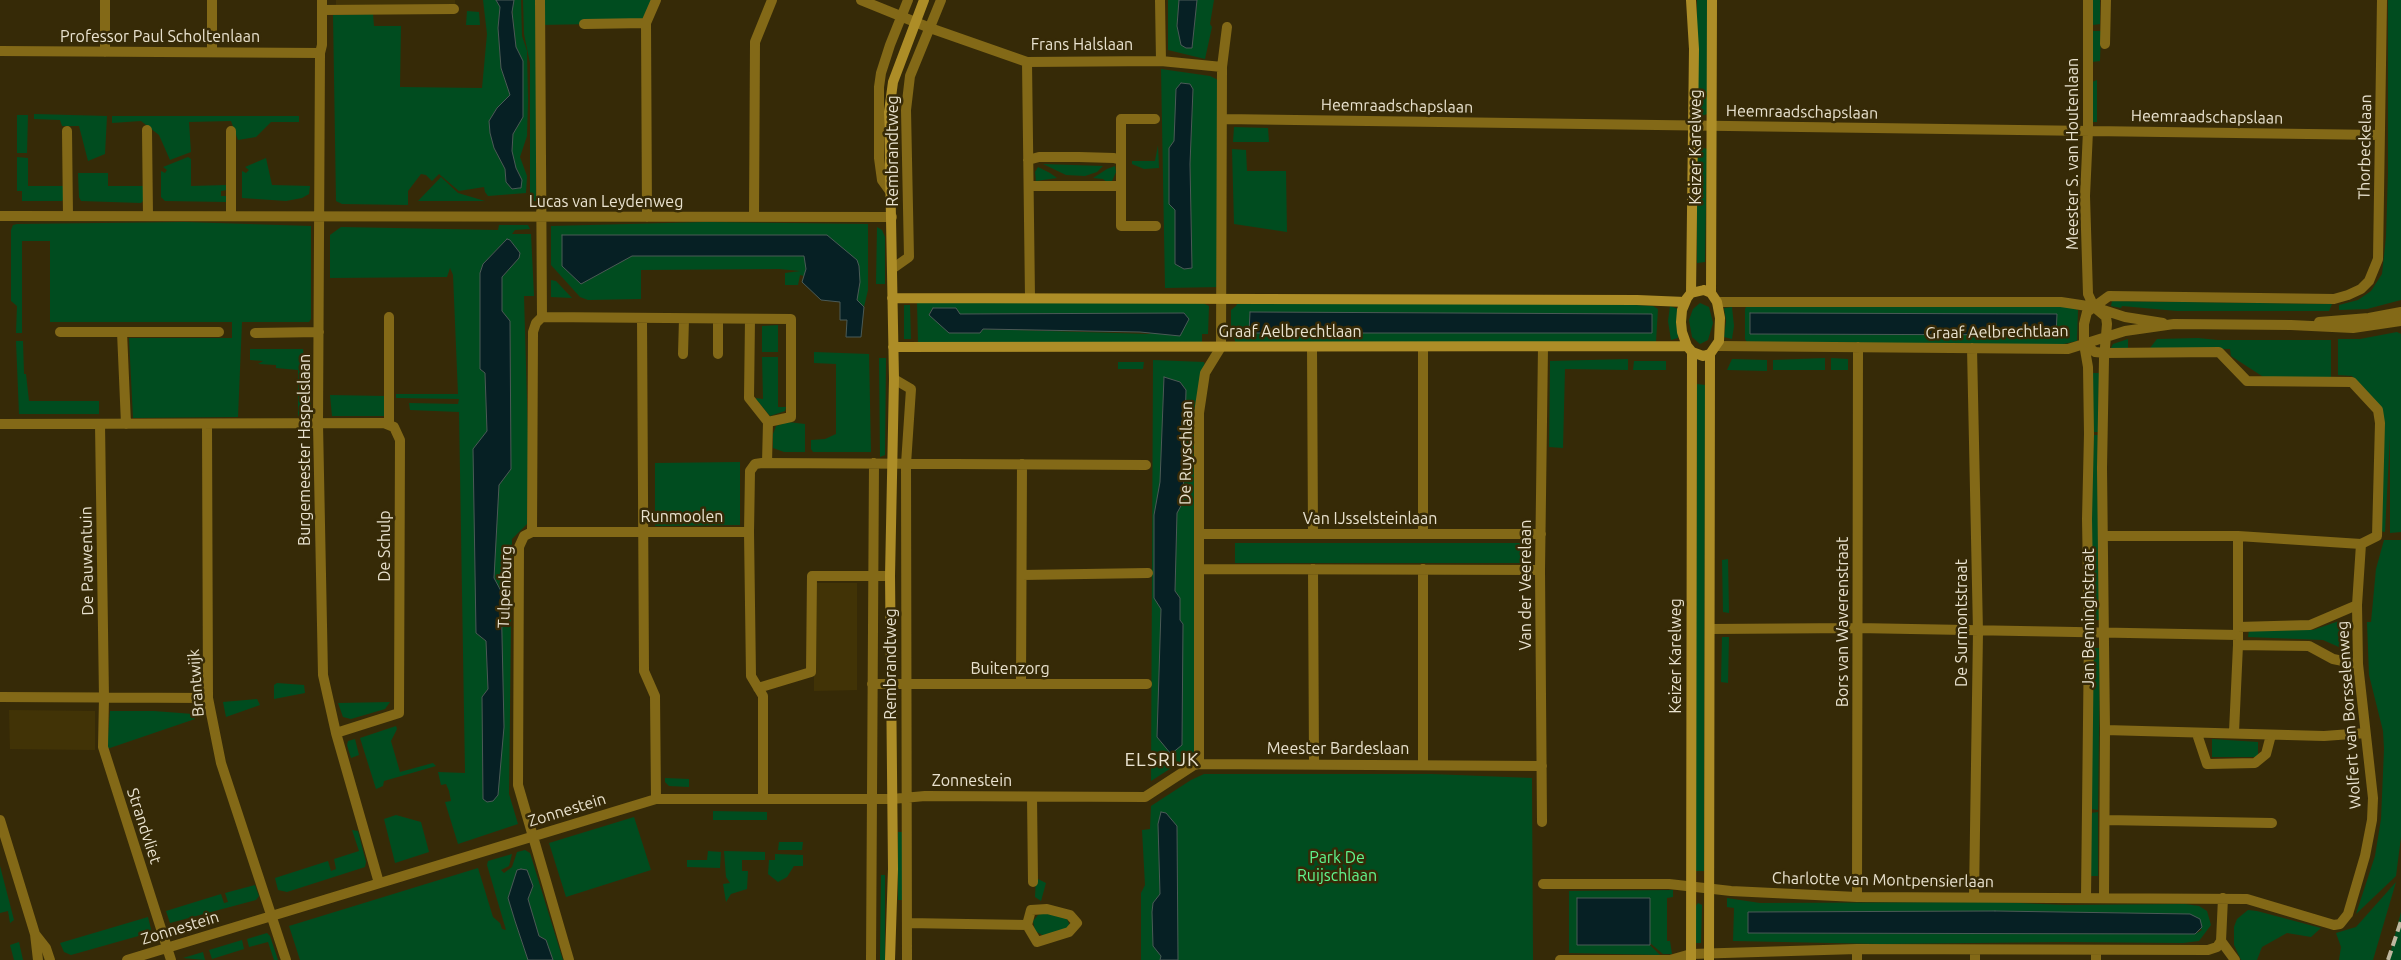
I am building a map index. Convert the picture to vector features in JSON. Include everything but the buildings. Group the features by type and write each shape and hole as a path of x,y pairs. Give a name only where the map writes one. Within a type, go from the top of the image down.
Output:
{"street":[{"path":"105,0 105,52"},
{"path":"212,0 212,52"},
{"name":"Tulpenburg","path":"540,0 542,317 536,323 533,332 532,532 524,536 519,548 518,785 569,960"},
{"path":"647,217 646,23 656,0"},
{"path":"754,217 755,42 772,0"},
{"name":"Frans Halslaan","path":"861,0 902,15 930,28 1027,62 1161,61 1222,67"},
{"name":"Rembrandtweg","path":"892,194 882,180 880,165 879,86 881,73 908,0"},
{"name":"Rembrandtweg","path":"890,960 893,869 890,576 894,379 889,112 893,82 924,0"},
{"name":"Rembrandtweg","path":"892,269 909,257 906,110 910,76 941,0"},
{"path":"1160,0 1161,61"},
{"name":"Keizer Karelweg","path":"1691,0 1694,48 1691,293"},
{"name":"Keizer Karelweg","path":"1709,957 1710,629 1714,350 1720,318 1714,298 1711,126 1712,0"},
{"name":"Meester S. van Houtenlaan","path":"2088,0 2088,131 2085,196 2088,294 2094,307 2106,317 2106,338"},
{"path":"2105,44 2106,0"},
{"name":"Thorbeckelaan","path":"2094,307 2108,296 2334,299 2361,289 2369,281 2378,259 2382,0"},
{"name":"Burgemeester Haspelslaan","path":"379,883 336,733 322,675 318,424 320,53 322,45 322,5 454,10"},
{"path":"584,24 646,23"},
{"name":"De Ruyschlaan","path":"1199,764 1199,413 1205,373 1221,347 1223,298 1222,67 1227,27"},
{"name":"Professor Paul Scholtenlaan","path":"0,51 320,53"},
{"path":"1027,62 1030,298"},
{"path":"1155,119 1121,119 1121,226 1156,226"},
{"name":"Heemraadschapslaan","path":"1223,119 2380,134"},
{"path":"147,130 148,216"},
{"path":"67,131 68,216"},
{"path":"231,131 231,216"},
{"path":"1028,160 1040,157 1114,158 1121,160"},
{"path":"1029,186 1121,186"},
{"name":"Lucas van Leydenweg","path":"0,216 892,217"},
{"path":"1684,302 1691,293 1704,290 1714,298"},
{"name":"Graaf Aelbrechtlaan","path":"892,298 1223,298 1684,302"},
{"name":"Graaf Aelbrechtlaan","path":"1714,298 2061,302 2094,307 2125,317 2174,324"},
{"name":"Keizer Karelweg","path":"1684,302 1682,332 1690,349 1691,957"},
{"name":"Jan Benninghstraat","path":"2086,898 2089,424 2088,367 2084,344 2084,324 2087,312 2094,307"},
{"path":"2291,324 2369,318 2401,312"},
{"name":"De Schulp","path":"336,733 399,713 400,440 397,431 390,425 389,317"},
{"path":"542,317 791,319 791,417 768,422"},
{"path":"642,319 644,671 655,696 656,799"},
{"path":"684,319 684,354"},
{"path":"718,319 718,354"},
{"path":"750,319 749,398 768,422 767,463"},
{"path":"2084,344 2125,331 2174,324 2291,324 2353,328 2401,322"},
{"path":"60,332 218,332"},
{"path":"122,332 126,424"},
{"path":"255,333 319,332"},
{"name":"Jan Benninghstraat","path":"2104,898 2103,536 2104,353 2106,338"},
{"name":"Graaf Aelbrechtlaan","path":"893,347 1542,347 1690,349 1703,356 1714,350 1858,348 2068,349 2084,344 2095,352 2104,353 2219,352 2247,381 2352,382 2378,410 2380,423 2377,536 2361,544"},
{"path":"1312,347 1313,534"},
{"path":"1423,347 1423,534"},
{"name":"Van der Veerelaan","path":"1542,347 1540,534 1542,822"},
{"name":"Bors van Waverenstraat","path":"1857,897 1858,348"},
{"name":"De Surmontstraat","path":"1972,348 1978,632 1974,897"},
{"name":"Rembrandtweg","path":"894,379 911,389 906,464 907,960"},
{"path":"0,424 390,425"},
{"name":"De Pauwentuin","path":"100,424 104,698"},
{"name":"Brantwijk","path":"207,424 208,698 221,763 286,960"},
{"name":"Rembrandtweg","path":"871,960 874,463"},
{"path":"763,799 763,696 751,676 750,471 755,464 1146,465"},
{"path":"1021,684 1022,464"},
{"name":"Runmoolen","path":"532,532 749,532"},
{"name":"Van IJsselsteinlaan","path":"1200,534 1540,534"},
{"path":"2103,536 2238,536 2361,544"},
{"path":"2234,732 2238,636 2238,536"},
{"name":"Wolfert van Borsselenweg","path":"2348,914 2365,856 2372,820 2373,798 2358,664 2357,605 2361,544"},
{"path":"1200,568 1540,570"},
{"path":"1313,569 1314,764"},
{"path":"1423,763 1424,569"},
{"path":"1022,575 1148,573"},
{"path":"758,688 811,672 812,576 890,576"},
{"path":"2238,636 2310,625 2357,605"},
{"path":"1710,629 1857,628 2238,636 2309,646 2333,659 2358,664"},
{"name":"Buitenzorg","path":"872,684 1147,684"},
{"path":"0,697 208,698"},
{"name":"Strandvliet","path":"104,698 103,747 171,960"},
{"path":"2105,730 2197,734 2234,732 2324,736 2365,733"},
{"path":"2197,734 2207,764 2255,763 2266,754 2271,735"},
{"name":"Meester Bardeslaan","path":"1145,797 1194,765 1199,764 1423,763 1542,766"},
{"name":"Zonnestein","path":"127,960 656,799 892,799 906,796 1145,797"},
{"name":"Zonnestein","path":"1032,797 1033,882"},
{"path":"0,820 35,934 38,960"},
{"path":"2105,820 2272,823"},
{"name":"Charlotte van Montpensierlaan","path":"1543,884 1690,886 1709,889 1857,897 2247,899 2334,925 2340,924 2348,914"},
{"path":"1560,960 1670,960 1691,957 1857,949 1975,955 2096,955 2208,950 2217,947 2221,942 2223,898"},
{"path":"1047,908 1070,915 1077,923 1069,932 1037,942 1027,925 1031,910 1047,908"},
{"path":"907,922 1027,925"},
{"path":"35,934 46,948 50,960"},
{"path":"2221,942 2235,960"},
{"path":"1857,949 1857,960"}],"shaded area":[{"path":"336,0 455,0 455,5 336,5"},
{"path":"814,583 857,583 857,690 814,691"},
{"path":"9,710 95,711 95,750 10,749"}],"green space":[{"path":"483,0 496,0 500,7 498,28 501,68 510,95 497,108 489,121 494,148 505,169 506,182 512,189 520,175 516,168 512,151 513,134 523,117 523,61 516,47 512,8 514,0 521,0 522,36 527,51 528,100 527,136 520,157 527,176 526,193 488,196 484,187 459,191 439,174 432,181 426,175 421,174 408,191 408,205 342,204 336,201 333,15 373,14 374,26 401,26 400,87 482,88 487,34"},
{"path":"523,0 536,0 536,201 530,201 530,63 524,34"},
{"path":"540,0 656,0 646,23 540,25"},
{"path":"1168,0 1179,0 1177,26 1192,47 1197,0 1214,0 1210,24 1212,27 1205,59 1168,50"},
{"path":"1697,0 1707,0 1707,114 1702,116 1697,113"},
{"path":"2093,0 2100,0 2100,24 2093,25"},
{"path":"2388,0 2401,0 2401,300 2367,309 2339,310 2339,305 2358,300 2371,291 2382,274 2386,237 2388,173"},
{"path":"467,11 479,12 480,25 466,25"},
{"path":"2093,31 2101,31 2100,61 2092,62"},
{"path":"1161,69 1210,76 1218,80 1221,287 1165,288","holes":["1193,89 1190,164 1192,267 1175,264 1175,209 1169,148 1174,141"]},
{"path":"2097,80 2097,122 2093,122 2092,82"},
{"path":"34,114 107,116 105,154 88,161 79,126 62,126 60,120 34,119"},
{"path":"17,115 28,115 27,153 17,153"},
{"path":"112,116 299,116 299,122 271,122 256,137 238,140 231,121 189,122 191,152 170,160 159,135 141,121 112,123"},
{"path":"1234,127 1268,128 1269,142 1233,142"},
{"path":"1158,145 1159,168 1144,169 1132,164 1132,161 1155,161"},
{"path":"1701,147 1707,149 1705,262 1697,263 1697,149"},
{"path":"1232,149 1246,150 1247,171 1286,171 1287,232 1234,224"},
{"path":"17,157 28,158 28,186 65,186 66,196 62,201 22,201 22,191 17,191"},
{"path":"188,157 191,159 191,186 227,185 227,190 221,191 221,196 227,196 226,202 165,201 161,197 161,171 165,173 167,170 163,167"},
{"path":"266,158 272,185 310,186 309,194 302,198 286,201 242,198 242,171 246,173 249,170 245,167"},
{"path":"1043,164 1103,166 1097,172 1085,176 1066,175"},
{"path":"1115,166 1116,172 1112,181 1108,183 1103,179 1093,178 1107,169"},
{"path":"1038,167 1057,178 1036,181 1035,172"},
{"path":"78,173 108,173 108,186 145,186 145,199 141,203 81,201 79,197"},
{"path":"441,177 458,193 485,201 418,201"},
{"path":"185,222 311,226 311,319 309,322 242,322 238,417 133,418 129,338 232,338 232,322 50,322 50,241 22,241 22,333 16,333 17,306 11,301 11,230 13,225 17,224"},
{"path":"706,222 868,224 868,290 864,307 857,300 860,282 827,235 562,235 563,266 581,284 632,256 805,256 806,269 804,276 800,275 798,285 785,285 785,273 800,271 779,269 641,270 641,299 588,300 580,297 551,265 551,226"},
{"path":"499,225 528,225 530,229 515,230 512,234 531,234 534,296 524,296 529,470 527,524 512,539 509,794 518,824 458,844 445,802 451,801 449,791 446,784 441,785 438,772 465,773 459,412 410,410 409,403 458,404 459,399 396,398 396,394 458,394 453,275 450,268 447,277 330,278 330,235 341,227 498,230","holes":["507,239 520,253 519,258 502,277 502,311 510,321 511,469 499,485 494,578 501,591 504,727 483,799 482,697 488,689 486,641 476,633 487,431 485,373 480,369 480,273 483,264"]},
{"path":"877,227 882,230 885,237 885,284 876,284"},
{"path":"551,280 556,281 572,298 551,297"},
{"path":"2112,301 2332,304 2329,311 2177,311 2122,306 2121,308 2111,306"},
{"path":"917,302 1203,303 1209,306 1208,334 1202,334 1202,343 918,342","holes":["933,308 956,308 960,314 1184,313 1149,334 983,329 980,333 929,314"]},
{"path":"1597,303 1653,306 1658,309 1656,342 1235,342 1235,339 1231,338 1231,310 1237,304","holes":["1250,312 1652,314 1652,332 1250,333"]},
{"path":"1700,303 1709,307 1713,323 1708,340 1700,344 1692,337 1689,320 1693,309"},
{"path":"2061,304 2078,310 2077,341 2059,345 1747,342 1745,339 1745,309 1747,305"},
{"path":"904,305 910,305 911,339 904,339"},
{"path":"1670,306 1678,309 1678,338 1671,340 1668,321"},
{"path":"1732,307 1734,326 1732,339 1724,337 1726,321 1724,308"},
{"path":"778,325 778,352 762,352 762,326"},
{"path":"2397,332 2401,334 2401,532 2390,533 2390,435 2385,532 2380,531 2381,408 2352,376 2338,375 2338,339 2360,339"},
{"path":"2198,338 2218,340 2331,340 2331,377 2265,378 2231,356 2230,349 2150,348 2157,339"},
{"path":"2128,339 2128,348 2111,348 2113,344"},
{"path":"16,341 23,341 24,374 26,374 29,401 99,401 99,414 19,414"},
{"path":"250,349 303,349 304,358 311,358 311,413 307,416 298,416 298,370 276,368 276,365 258,364 263,361 250,360"},
{"path":"814,352 869,354 871,452 813,452 811,449 811,440 825,439 836,434 836,364 814,363"},
{"path":"762,357 778,357 778,407 786,407 785,411 770,416 755,398 763,399"},
{"path":"879,358 886,358 885,455 880,457"},
{"path":"1825,358 1825,370 1773,370 1773,360"},
{"path":"1831,358 1848,359 1848,370 1831,370"},
{"path":"1628,359 1628,370 1565,369 1563,448 1549,447 1550,361"},
{"path":"1732,359 1767,360 1767,371 1727,370"},
{"path":"1153,360 1204,362 1206,369 1201,423 1195,755 1193,754 1151,781","holes":["1164,377 1180,382 1186,390 1183,502 1177,513 1175,591 1180,598 1180,620 1171,753 1157,737 1161,609 1154,598 1154,515 1160,482"]},
{"path":"1634,361 1666,361 1666,370 1633,370"},
{"path":"1118,362 1144,362 1143,369 1118,369"},
{"path":"2093,373 2099,373 2098,432 2093,432"},
{"path":"1697,384 1705,385 1704,871 1695,871"},
{"path":"330,395 384,396 384,416 332,416"},
{"path":"788,422 805,424 805,452 784,452 773,448 773,434 776,426"},
{"path":"2092,435 2098,435 2099,620 2091,621"},
{"path":"740,462 740,525 655,526 655,463"},
{"path":"2384,540 2401,540 2401,837 2396,876 2356,914 2375,856 2381,819 2383,731 2369,675 2367,622 2371,622 2376,569"},
{"path":"1235,543 1526,543 1532,548 1532,555 1526,557 1526,563 1235,563"},
{"path":"1728,559 1729,613 1723,612 1722,560"},
{"path":"2339,621 2345,627 2344,647 2339,647 2323,640 2248,637 2249,630 2313,630"},
{"path":"1722,637 1729,637 1728,683 1721,682"},
{"path":"2092,648 2100,648 2098,810 2091,809"},
{"path":"277,683 304,685 305,693 274,699 274,685"},
{"path":"257,699 260,705 226,717 223,702"},
{"path":"390,702 385,709 351,719 343,717 338,703"},
{"path":"110,711 154,711 193,714 195,719 107,749"},
{"path":"396,726 397,729 391,741 400,772 433,763 436,766 384,781 383,786 376,789 360,738"},
{"path":"355,739 359,755 351,758 347,745 348,741"},
{"path":"2212,739 2258,742 2258,757 2212,757"},
{"name":"Park De Ruijschlaan","path":"1204,774 1432,774 1532,778 1533,960 1141,960 1141,893 1145,885 1142,830 1150,829 1151,806 1191,780"},
{"path":"665,778 689,779 689,787 669,786 665,782"},
{"path":"713,811 767,812 767,820 713,820"},
{"path":"2098,812 2098,876 2091,876 2091,813"},
{"path":"396,815 421,822 429,852 395,863 384,819"},
{"path":"634,817 651,870 566,897 549,843"},
{"path":"352,830 358,831 366,862 365,867 287,892 278,890 275,878 328,861 331,871 336,869 334,859 359,851"},
{"path":"898,832 903,832 903,900 898,900"},
{"path":"779,842 803,842 802,850 778,850"},
{"path":"525,850 530,853 563,960 553,960 546,940 539,936 528,899 533,886 527,870 521,869 517,870 515,921 528,960 300,960 289,926 478,868 493,917 500,923 502,929 506,930 487,865 488,861 512,854 509,866 501,870 504,873 512,867 517,852"},
{"path":"708,851 721,852 720,868 687,867 687,860 707,860"},
{"path":"724,851 765,852 765,860 742,860 742,871 748,871 747,889 731,894 726,902 723,884 730,883 726,877"},
{"path":"775,854 803,855 803,866 794,866 787,877 778,882 768,874 769,860 775,860"},
{"path":"0,866 14,920 10,923 8,911 0,913"},
{"path":"881,875 885,875 885,960 880,960"},
{"path":"1036,878 1046,883 1041,901 1035,897"},
{"path":"2396,882 2373,960 2339,960 2341,947 2336,933 2356,927"},
{"path":"255,885 259,896 256,900 170,923 166,911 221,894 224,903 228,902 225,893"},
{"path":"1673,890 1673,897 1667,898 1667,941 1670,941 1672,954 1663,954 1650,943 1650,898 1577,898 1577,945 1650,945 1660,955 1569,953 1569,891"},
{"path":"1727,898 1760,903 1997,902 2064,905 2185,904 2199,906 2207,911 2211,925 2199,941 2183,943 1881,944 1733,941 1734,908 1727,907","holes":["1995,911 2188,914 2202,930 2195,934 1748,933 1749,912"]},
{"path":"1698,903 1702,905 1701,943 1696,943 1695,907"},
{"path":"2248,910 2321,928 2311,937 2287,933 2262,947 2257,960 2241,960 2234,945 2234,927 2237,919"},
{"path":"2401,912 2401,960 2387,960 2390,954"},
{"path":"1045,913 1067,919 1070,926 1068,929 1044,936 1035,931 1033,921 1038,915"},
{"path":"148,917 151,929 149,933 71,955 64,952 60,943"},
{"path":"267,933 270,936 278,960 274,960 268,942 249,947 247,939"},
{"path":"242,940 244,949 212,959 209,950"},
{"path":"19,942 23,960 14,960 10,945"},
{"path":"203,952 205,960 183,958"}],"water":[{"path":"496,0 514,0 512,12 516,47 523,61 523,117 513,134 512,151 516,168 522,180 521,188 512,189 506,182 505,169 494,148 490,133 489,121 497,108 510,95 501,68 498,28 500,7"},
{"path":"1179,0 1197,0 1192,48 1186,48 1181,45 1177,26"},
{"path":"1181,83 1190,84 1193,89 1190,164 1192,268 1184,269 1175,264 1175,210 1169,204 1169,148 1174,141 1176,89"},
{"path":"562,235 827,235 857,260 859,266 860,282 857,300 864,307 861,337 846,337 847,320 840,320 840,302 821,300 802,282 806,269 804,256 632,256 581,284 562,266"},
{"path":"507,239 510,240 520,253 519,258 502,277 502,311 510,321 511,469 499,485 494,578 501,591 504,727 498,795 493,801 487,802 483,799 482,697 488,689 486,641 476,633 473,449 487,431 485,373 480,369 480,273 483,264"},
{"path":"933,308 956,308 960,314 1184,313 1189,319 1180,336 1140,332 983,329 980,333 949,333 929,315"},
{"path":"1250,312 1652,314 1652,333 1249,333"},
{"path":"1750,313 2057,314 2056,335 1750,334"},
{"path":"1164,377 1180,382 1186,390 1183,502 1177,513 1175,591 1180,598 1180,620 1183,624 1182,745 1171,754 1157,737 1161,609 1154,598 1154,515 1160,482"},
{"path":"1161,812 1166,813 1177,826 1178,960 1160,960 1161,956 1153,946 1153,903 1160,894 1158,824"},
{"path":"517,870 527,870 533,886 528,899 539,936 546,940 553,960 528,960 508,898"},
{"path":"1577,898 1650,898 1650,945 1577,945"},
{"path":"1995,911 2190,914 2200,919 2202,927 2195,934 1748,933 1748,912"}],"railway":[{"path":"2388,960 2401,921"}],"district":[{"name":"ELSRIJK","path":"1162,760"}]}
